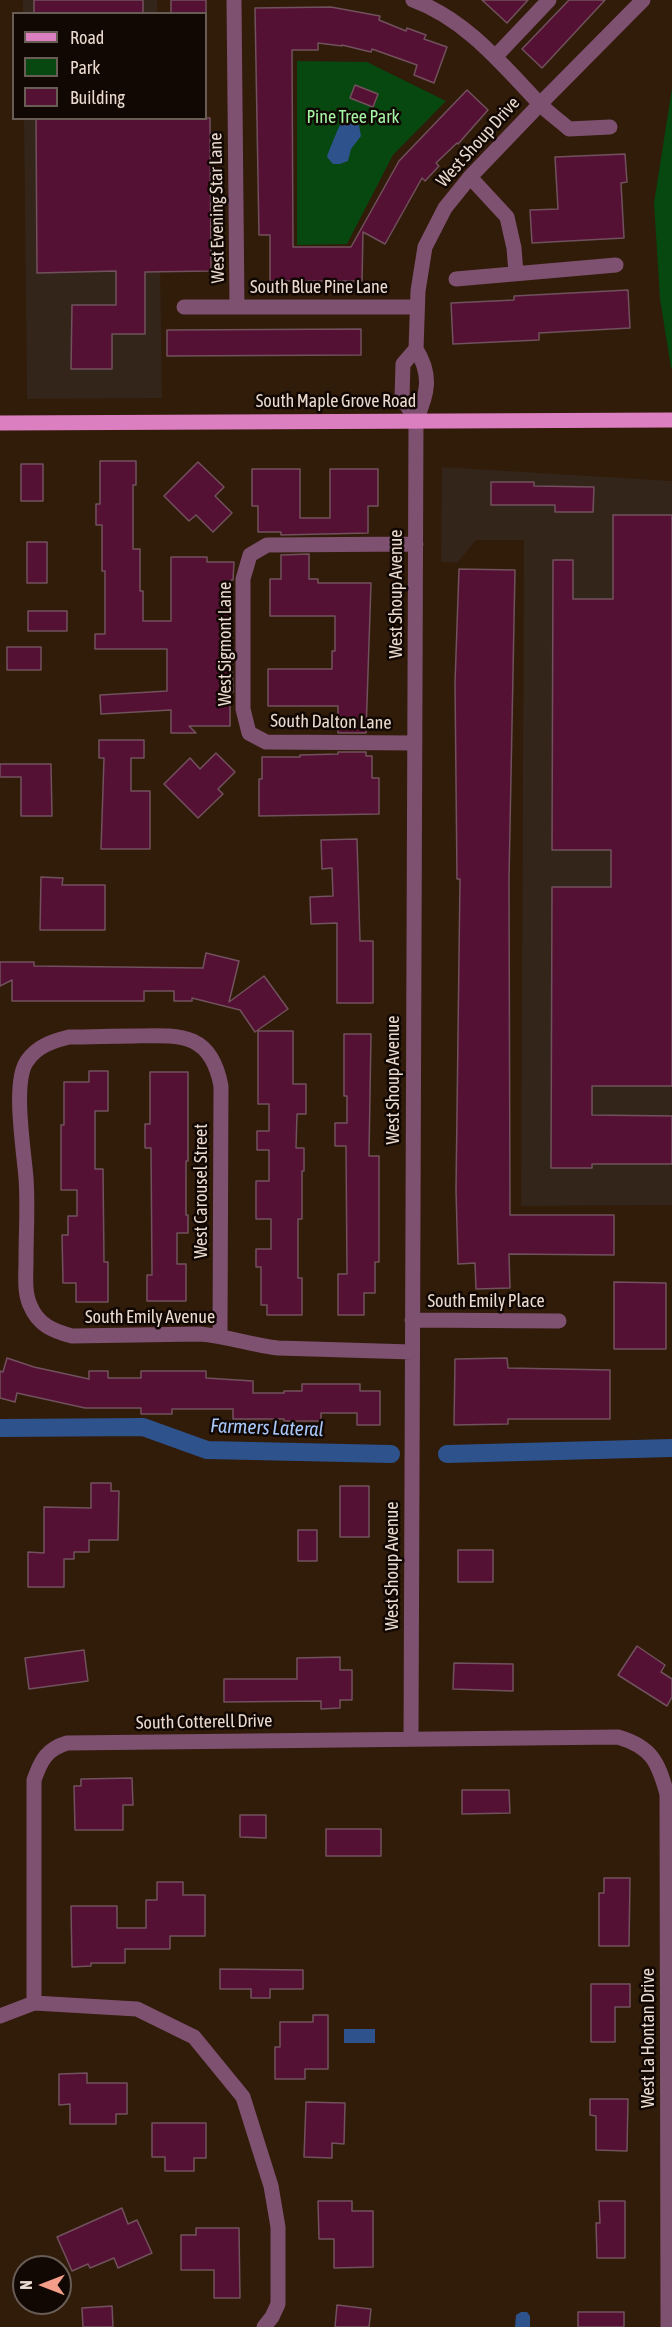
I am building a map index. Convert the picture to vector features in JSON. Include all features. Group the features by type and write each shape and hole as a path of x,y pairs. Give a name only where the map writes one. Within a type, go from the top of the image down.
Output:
{"main road":[{"name":"South Maple Grove Road","path":"0,423 672,420"}],"street":[{"name":"West Evening Star Lane","path":"234,0 237,307"},
{"path":"413,0 432,7 468,31 540,104 569,129 610,127"},
{"path":"495,57 549,0"},
{"name":"West Shoup Drive","path":"416,349 417,307 425,246 445,208 470,177 643,0"},
{"path":"470,177 507,217 514,248 516,273"},
{"path":"456,279 616,265"},
{"name":"South Blue Pine Lane","path":"184,307 417,307"},
{"name":"West Shoup Avenue","path":"411,1739 416,420 426,397 425,364 416,349 403,364 402,398 416,420"},
{"name":"West Sigmont Lane","path":"249,733 243,709 243,579 250,555 267,545 416,544"},
{"name":"South Dalton Lane","path":"249,733 266,742 415,742"},
{"name":"West Carousel Street","path":"36,1318 29,1304 26,1286 26,1180 20,1093 21,1075 26,1061 40,1047 69,1037 171,1035 190,1039 207,1050 218,1066 221,1086 220,1335"},
{"name":"South Emily Avenue","path":"36,1318 52,1331 72,1336 200,1334 220,1335 258,1346 278,1348 412,1352"},
{"name":"South Emily Place","path":"412,1320 559,1321"},
{"name":"South Cotterell Drive","path":"34,2003 34,1780 45,1754 57,1746 67,1743 618,1737 634,1742 650,1752"},
{"name":"West La Hontan Drive","path":"650,1752 661,1772 667,1794 668,2327"},
{"path":"0,2016 34,2003 137,2009 194,2037 243,2097 271,2186 278,2227 278,2304 264,2327"}],"shaded area":[{"path":"23,0 157,0 157,12 23,12"},
{"path":"24,120 158,120 162,398 27,399"},
{"path":"442,467 672,481 672,1205 521,1206 524,540 476,540 458,562 441,562"}],"green space":[{"name":"Pine Tree Park","path":"297,61 367,62 446,101 393,155 347,244 297,245"},
{"path":"672,88 671,368 660,299 654,203"}],"water":[{"path":"351,119 359,125 361,136 351,149 348,161 333,164 327,157 332,144 342,122"},
{"path":"344,2029 375,2029 375,2043 344,2043"},
{"path":"527,2312 530,2316 530,2327 515,2327 516,2315"}],"building":[{"path":"34,0 143,0 143,12 34,12"},
{"path":"171,0 206,0 206,12 171,12"},
{"path":"482,0 528,0 507,23"},
{"path":"569,0 605,0 542,68 522,49"},
{"path":"331,7 380,16 379,20 406,31 407,28 426,35 424,39 447,47 434,83 414,75 417,65 372,49 371,52 342,45 318,43 318,50 292,50 293,247 351,247 399,161 467,90 488,110 458,144 436,163 439,166 425,181 422,178 385,244 363,232 362,281 270,281 270,235 259,235 255,8"},
{"path":"355,85 378,94 373,107 350,98"},
{"path":"210,118 211,271 145,272 145,334 112,334 112,369 71,369 72,305 116,305 116,271 37,273 36,120 207,120"},
{"path":"625,154 627,182 621,183 624,238 532,243 530,210 558,209 555,157"},
{"path":"628,290 630,328 539,333 539,340 453,344 451,303 514,300 514,296"},
{"path":"361,329 361,355 167,356 167,330"},
{"path":"100,461 136,461 136,485 133,485 133,549 140,549 143,621 171,621 171,557 207,557 207,562 234,562 233,580 231,580 233,692 230,692 230,726 189,726 196,733 171,733 171,710 101,714 100,695 167,691 167,649 95,649 95,634 105,634 102,525 96,525 96,504 100,504"},
{"path":"198,462 224,487 215,496 232,513 213,532 196,515 189,521 164,496"},
{"path":"21,464 43,464 43,501 21,501"},
{"path":"252,469 300,469 300,518 330,518 330,469 378,469 378,506 368,506 368,533 281,535 281,532 258,532 258,506 252,506"},
{"path":"491,482 534,482 534,486 594,487 593,512 555,512 555,505 491,505"},
{"path":"613,515 672,515 672,1086 592,1086 592,1115 672,1116 672,1164 592,1164 592,1168 551,1168 552,887 611,887 611,850 552,850 553,560 573,560 573,599 613,599"},
{"path":"27,542 47,542 47,583 27,583"},
{"path":"309,554 309,579 318,579 318,583 371,583 366,733 338,733 338,706 268,706 268,669 332,669 332,651 335,651 335,616 270,616 270,579 281,579 281,555"},
{"path":"459,569 515,570 509,879 510,1215 614,1215 614,1255 509,1254 510,1288 476,1289 475,1263 458,1264 456,1190 460,879 457,879 455,683"},
{"path":"28,611 67,611 67,631 28,631"},
{"path":"7,647 41,647 41,670 7,670"},
{"path":"99,740 144,740 144,758 131,758 131,791 150,791 150,849 101,849 104,758 99,758"},
{"path":"338,752 366,752 366,756 372,756 372,778 379,778 379,814 259,816 259,779 262,779 262,757 300,757 300,755 338,754"},
{"path":"216,753 235,772 218,789 223,794 198,818 164,784 190,758 200,769"},
{"path":"0,764 51,764 52,816 21,816 21,777 0,777"},
{"path":"357,839 360,941 373,941 373,1003 337,1003 337,923 311,924 310,897 333,896 332,868 322,869 321,840"},
{"path":"41,877 63,878 62,885 105,885 105,930 40,930"},
{"path":"206,953 239,961 229,1002 264,976 288,1009 255,1032 240,1010 192,998 192,1001 174,1001 174,991 144,991 144,1001 12,1001 12,980 0,986 0,962 34,962 34,966 203,968"},
{"path":"258,1031 293,1031 293,1084 306,1084 306,1114 297,1114 296,1148 304,1148 302,1219 298,1219 298,1278 302,1278 302,1315 267,1315 267,1305 261,1305 261,1267 256,1267 256,1249 271,1249 271,1219 256,1219 256,1181 269,1181 269,1150 257,1150 257,1131 269,1131 269,1104 258,1104"},
{"path":"344,1034 371,1034 369,1156 379,1156 379,1262 375,1262 375,1293 364,1293 364,1315 338,1315 338,1274 347,1274 346,1146 335,1146 335,1123 347,1123 347,1096 344,1096"},
{"path":"89,1071 108,1071 108,1111 95,1111 95,1169 103,1169 104,1262 108,1262 108,1302 76,1302 76,1283 63,1283 62,1235 68,1235 68,1216 77,1216 77,1190 61,1190 61,1125 64,1125 64,1082 89,1082"},
{"path":"150,1072 188,1072 186,1215 188,1215 188,1233 177,1233 177,1264 186,1264 186,1301 147,1301 147,1275 152,1275 151,1148 145,1148 145,1124 150,1124"},
{"path":"614,1282 666,1283 666,1349 614,1349"},
{"path":"7,1358 34,1367 89,1379 89,1371 108,1371 108,1378 141,1378 141,1371 206,1371 206,1378 253,1381 253,1393 302,1391 302,1384 360,1384 360,1391 380,1391 380,1425 357,1425 357,1413 321,1413 321,1421 284,1421 284,1419 233,1419 233,1409 172,1409 172,1414 141,1414 141,1408 85,1408 17,1393 15,1402 0,1398 0,1371 3,1372"},
{"path":"507,1358 508,1368 610,1370 610,1419 508,1419 508,1424 454,1425 455,1359"},
{"path":"91,1483 111,1483 111,1491 119,1491 118,1540 89,1540 89,1552 74,1552 74,1559 64,1559 64,1587 28,1587 28,1552 44,1553 44,1507 91,1508"},
{"path":"340,1486 369,1486 369,1537 340,1537"},
{"path":"298,1530 317,1530 317,1561 298,1561"},
{"path":"458,1550 493,1550 493,1582 458,1582"},
{"path":"637,1646 665,1665 661,1672 672,1679 672,1697 667,1706 618,1675"},
{"path":"84,1650 88,1681 29,1689 25,1658"},
{"path":"340,1657 340,1670 352,1670 352,1700 340,1700 340,1708 321,1709 321,1701 224,1702 224,1679 297,1679 297,1658"},
{"path":"454,1663 513,1664 513,1691 453,1689"},
{"path":"132,1778 133,1805 123,1805 123,1830 75,1830 74,1786 81,1786 81,1779"},
{"path":"462,1790 509,1790 510,1813 462,1814"},
{"path":"240,1815 266,1815 266,1838 240,1837"},
{"path":"326,1829 381,1829 381,1856 326,1856"},
{"path":"604,1878 630,1878 629,1946 599,1946 599,1893 604,1893"},
{"path":"157,1882 183,1882 183,1895 205,1895 205,1936 170,1936 170,1949 125,1949 125,1963 91,1963 91,1966 72,1967 71,1906 117,1906 117,1928 146,1928 146,1900 157,1900"},
{"path":"220,1969 303,1970 303,1989 270,1989 270,1998 251,1998 251,1989 220,1989"},
{"path":"591,1984 630,1984 630,2007 615,2007 615,2042 591,2042"},
{"path":"313,2015 328,2015 328,2069 305,2069 305,2079 275,2079 275,2047 280,2047 280,2022 313,2022"},
{"path":"87,2073 87,2083 127,2083 127,2114 116,2114 116,2124 70,2124 70,2104 59,2105 59,2074"},
{"path":"590,2099 628,2099 627,2151 596,2150 596,2116 590,2115"},
{"path":"306,2102 345,2103 344,2144 332,2143 332,2158 304,2157"},
{"path":"152,2123 206,2123 206,2158 194,2158 194,2171 165,2171 165,2157 152,2157"},
{"path":"318,2201 352,2201 352,2211 373,2211 373,2267 334,2268 334,2239 319,2239"},
{"path":"599,2201 625,2201 625,2258 597,2258 596,2223 600,2223"},
{"path":"122,2208 128,2224 137,2220 152,2253 118,2268 114,2258 90,2268 88,2264 72,2271 72,2255 65,2255 57,2237"},
{"path":"196,2228 239,2228 240,2298 214,2298 214,2270 181,2270 181,2235 196,2235"},
{"path":"337,2305 371,2309 369,2327 335,2327"},
{"path":"112,2306 113,2327 83,2327 82,2308"},
{"path":"578,2312 624,2312 624,2327 578,2327"}],"waterway":[{"name":"Farmers Lateral","path":"0,1428 143,1427 207,1450 391,1454"},
{"name":"Farmers Lateral","path":"447,1454 672,1448"}]}
